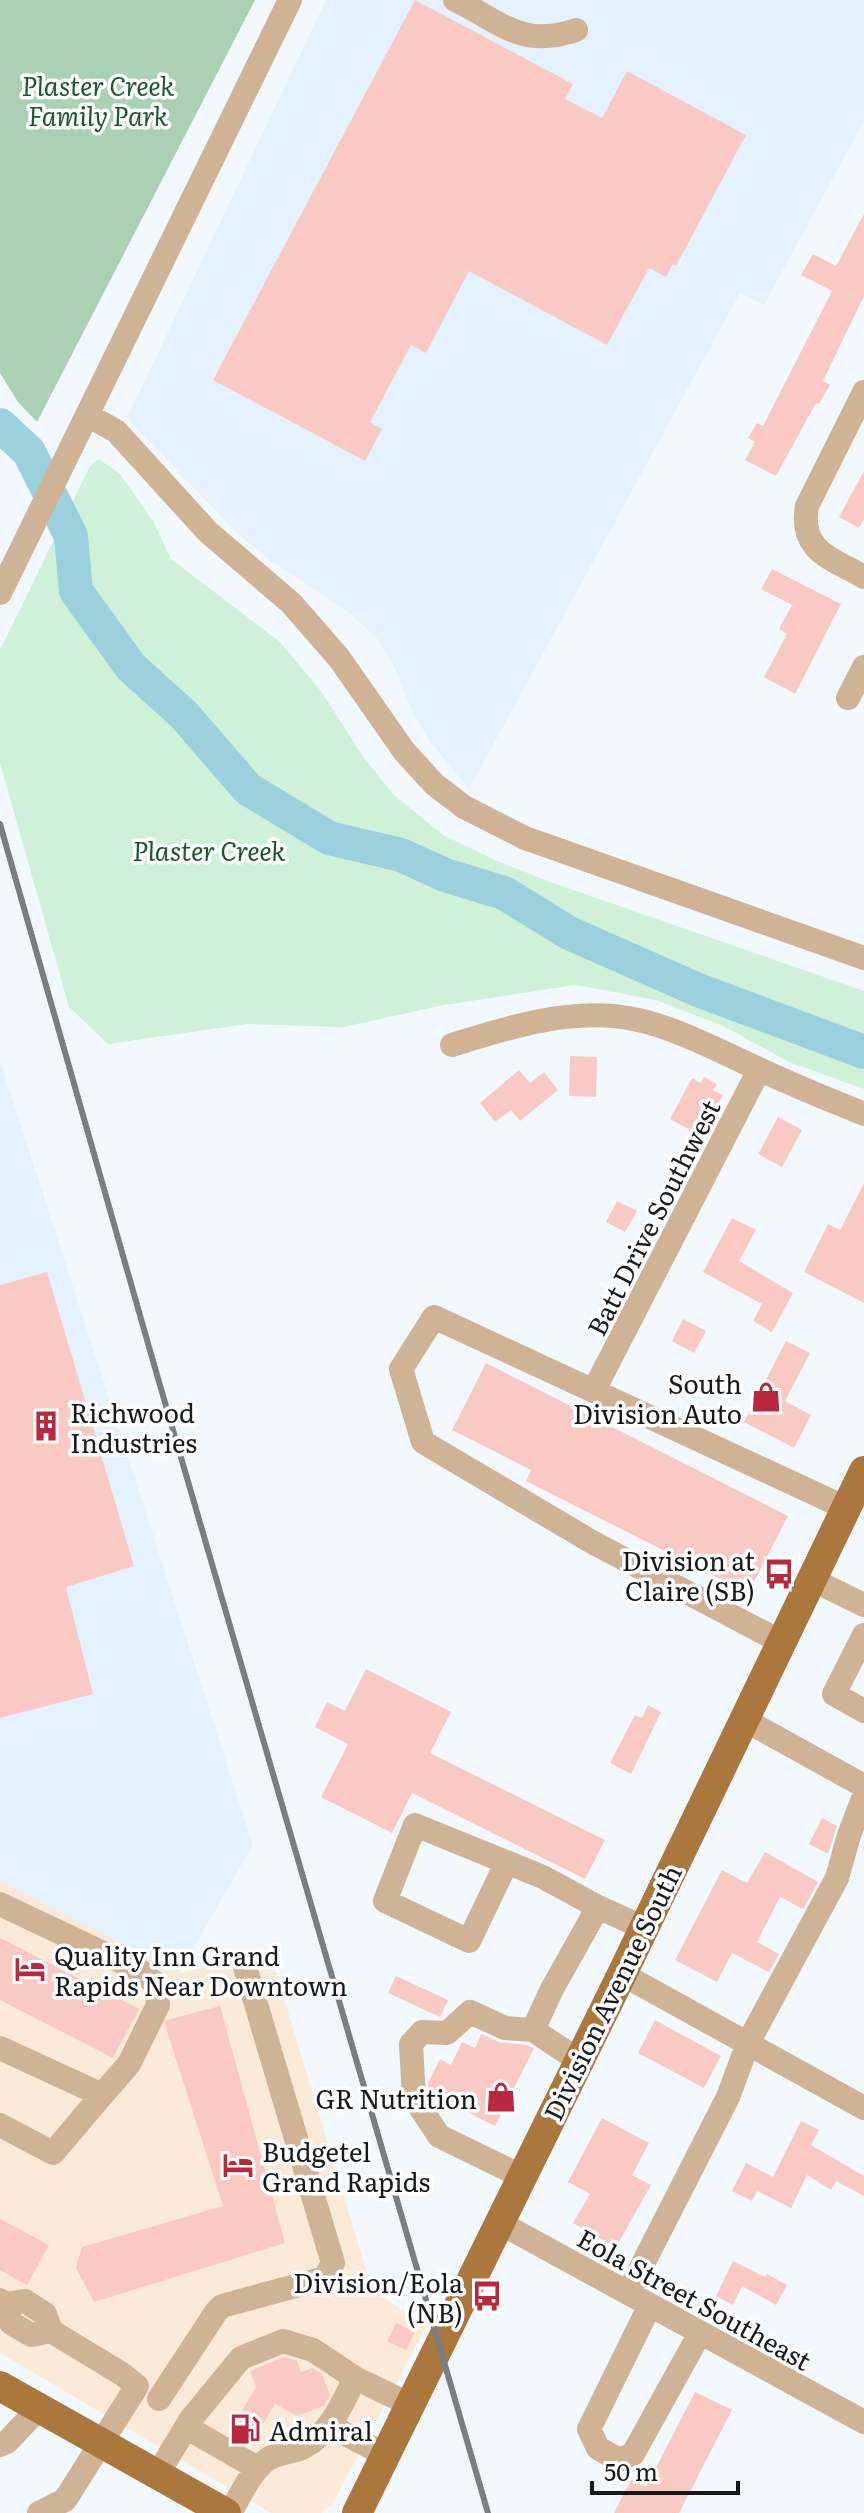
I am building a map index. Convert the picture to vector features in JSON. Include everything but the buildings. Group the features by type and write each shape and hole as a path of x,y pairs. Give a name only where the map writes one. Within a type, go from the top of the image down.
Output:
{"main road":[{"name":"Division Avenue South","path":"357,2513 622,1974 864,1471"},
{"path":"0,2386 228,2513"}],"street":[{"path":"0,593 290,0"},
{"path":"455,0 527,36 556,37 576,30"},
{"path":"864,392 807,506 806,529 814,548 864,577"},
{"path":"87,415 116,431 208,532 291,603 339,658 404,751 434,784 464,807 525,838 864,958"},
{"path":"848,698 864,667"},
{"path":"452,1045 521,1024 578,1016 643,1020 688,1035 759,1070 864,1114"},
{"name":"Batt Drive Southwest","path":"594,1390 759,1070"},
{"path":"781,1642 592,1542 423,1442 401,1369 434,1317 846,1508"},
{"path":"811,1579 864,1605"},
{"path":"864,1635 834,1694 864,1711"},
{"path":"743,1719 864,1786"},
{"path":"628,2293 728,2097 748,2043 837,1878 864,1796"},
{"path":"507,1862 469,1941 385,1901 415,1825 507,1862 543,1877 644,1928"},
{"path":"0,1904 139,1970 156,1984 158,2005 129,2064 53,2153 0,2125"},
{"path":"533,2030 598,1907"},
{"path":"159,2399 222,2306 325,2278 333,2263 245,1967"},
{"path":"622,1974 864,2108"},
{"path":"521,2176 439,2136 414,2098 411,2044 422,2032 447,2033 470,2012 505,2028 533,2030 578,2060"},
{"path":"0,2048 102,2095"},
{"name":"Eola Street Southeast","path":"500,2223 864,2422"},
{"path":"2,2302 25,2301 45,2314 51,2331 122,2374 257,2468"},
{"path":"650,2305 589,2429 598,2448 619,2460 633,2454 700,2333"},
{"path":"157,2475 189,2423 241,2358 283,2341 313,2350 355,2378 411,2405"},
{"path":"228,2513 257,2468 277,2454 303,2448 330,2426 355,2378"},
{"path":"39,2513 65,2507 100,2443 137,2386"},
{"path":"0,2445 7,2442 39,2408"},
{"path":"330,2426 386,2455"}],"shaded area":[{"path":"326,0 864,0 864,121 764,305 740,293 469,789 431,743 412,711 394,666 376,637 348,612 264,556 232,528 127,418"},
{"path":"0,1060 253,1845 179,1973 0,1880"},
{"path":"0,1880 179,1973 270,1952 372,2289 426,2327 332,2505 321,2513 271,2513 0,2353"}],"green space":[{"name":"Plaster Creek Family Park","path":"0,0 255,0 37,422 18,402 0,373"},
{"name":"Plaster Creek","path":"99,459 120,474 153,521 171,559 280,642 321,691 364,758 394,795 443,835 556,884 864,991 864,1089 789,1062 723,1026 656,1000 575,985 444,1005 343,1027 247,1024 108,1044 69,1007 0,763 0,650 90,466"}],"waterway":[{"name":"Plaster Creek","path":"0,425 29,452 71,536 76,591 131,667 184,715 248,789 329,838 401,855 445,875 504,893 569,933 698,990 864,1052"}],"railway":[{"path":"0,824 488,2513"}],"place":[{"name":"South Division Auto","path":"766,1397"},
{"name":"Richwood Industries","path":"46,1426"},
{"name":"Division at Claire (SB)","path":"779,1574"},
{"name":"Quality Inn Grand Rapids Near Downtown","path":"30,1969"},
{"name":"GR Nutrition","path":"501,2097"},
{"name":"Budgetel Grand Rapids","path":"238,2165"},
{"name":"Division/Eola (NB)","path":"487,2296"},
{"name":"Admiral","path":"245,2429"}]}
